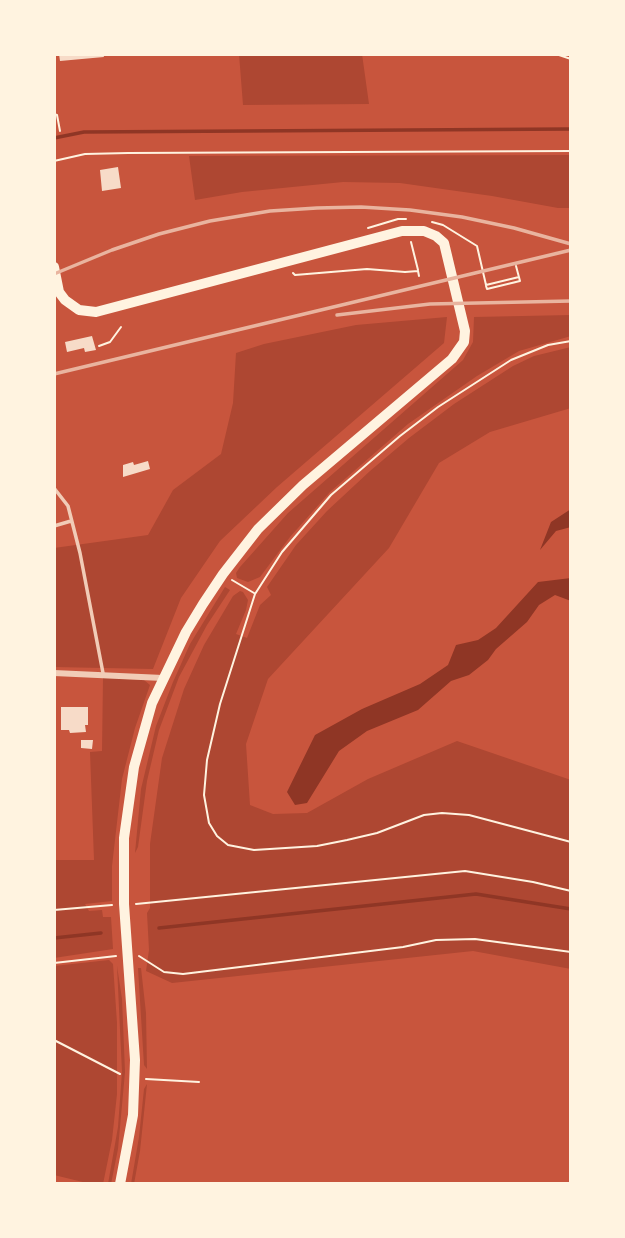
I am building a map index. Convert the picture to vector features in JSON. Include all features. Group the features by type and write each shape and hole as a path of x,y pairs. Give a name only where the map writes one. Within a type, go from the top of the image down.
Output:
{"main road":[{"path":"54,267 59,292 65,300 79,310 96,312 408,230 424,231 444,243 464,318 464,342 452,359 303,485 258,529 223,574 186,632 163,678 140,740 129,794 124,838 124,904 134,1078 133,1115 120,1184"}],"street":[{"path":"54,673 103,673 163,678"}],"lane":[{"path":"54,488 68,506 103,673"},
{"path":"54,526 71,521"}],"path":[{"path":"556,54 571,59"},
{"path":"54,114 57,115 60,131"},
{"path":"54,161 85,154 117,153 571,151"},
{"path":"457,233 477,246 488,284 487,289 520,281 516,265"},
{"path":"411,242 419,276"},
{"path":"283,262 295,275 367,269 418,271"},
{"path":"488,284 519,277"},
{"path":"99,346 110,342 121,327"},
{"path":"571,341 548,345 512,360 438,407 331,495 282,552 255,594 220,704 208,760 204,795 209,823 218,836 228,845 254,850 317,846 377,832 424,815 442,813 469,815 571,842"},
{"path":"223,574 255,594"},
{"path":"54,910 465,871 571,891"},
{"path":"137,955 164,972 183,974 403,947 436,940 475,939 571,952"},
{"path":"54,963 118,956"},
{"path":"54,1040 120,1074"},
{"path":"134,1078 199,1082"}],"shaded area":[{"path":"239,54 362,54 369,104 243,105"},
{"path":"571,155 571,208 400,183 343,182 242,192 195,200 189,156"},
{"path":"571,315 571,336 519,351 477,376 408,424 330,492 290,537 260,577 248,582 237,578 236,573 240,567 288,513 463,360 473,342 474,317"},
{"path":"447,317 444,343 277,487 220,541 181,598 153,669 54,667 54,548 148,535 173,490 221,454 233,403 236,353 264,344 356,325"},
{"path":"571,347 571,408 490,432 439,463 389,548 268,679 246,744 250,805 273,814 307,813 368,779 457,741 571,780 571,969 473,951 172,983 146,971 149,950 147,913 150,908 150,844 162,758 184,689 204,645 233,596 240,591 248,600 236,634 247,638 260,605 271,595 267,587 296,545 327,511 370,471 454,404 513,366 534,356"},
{"path":"571,509 571,527 556,531 540,550 551,522"},
{"path":"571,578 571,601 555,595 539,605 527,622 469,675 451,681 418,710 367,731 339,751 307,803 295,805 287,792 315,735 362,709 420,684 448,665 456,645 478,640 496,628 538,582"},
{"path":"225,587 230,590 207,625 179,677 159,730 135,853 141,789 156,726 190,644"},
{"path":"103,678 144,680 150,685 135,728 122,779 112,866 112,901 85,904 89,911 102,910 103,917 111,917 113,949 54,958 54,860 94,860 90,752 102,751"},
{"path":"109,960 113,964 117,1023 117,1094 112,1140 103,1184 91,1184 54,1175 54,966"},
{"path":"117,966 122,999 125,1072 118,1149 111,1184 108,1184 118,1127 122,1072"},
{"path":"138,968 141,968 146,1013 147,1069 144,1065"},
{"path":"147,1084 140,1151 134,1184 131,1184 144,1089"}],"building":[{"path":"59,54 103,54 104,57 60,61"},
{"path":"118,167 121,188 102,191 100,170"},
{"path":"92,336 96,350 85,352 84,348 67,352 65,342"},
{"path":"148,461 150,469 123,477 123,465"},
{"path":"61,707 88,707 86,732 70,733 69,730 61,730"},
{"path":"81,740 93,740 92,749 81,748"}],"waterway":[{"path":"54,138 84,132 571,129"},
{"path":"159,928 476,894 571,909"},
{"path":"54,938 101,933"}],"railway":[{"path":"54,274 159,234 210,221 270,211 317,208 410,210 462,217 571,244"},
{"path":"54,374 571,250"},
{"path":"337,315 430,304 571,301"}]}
